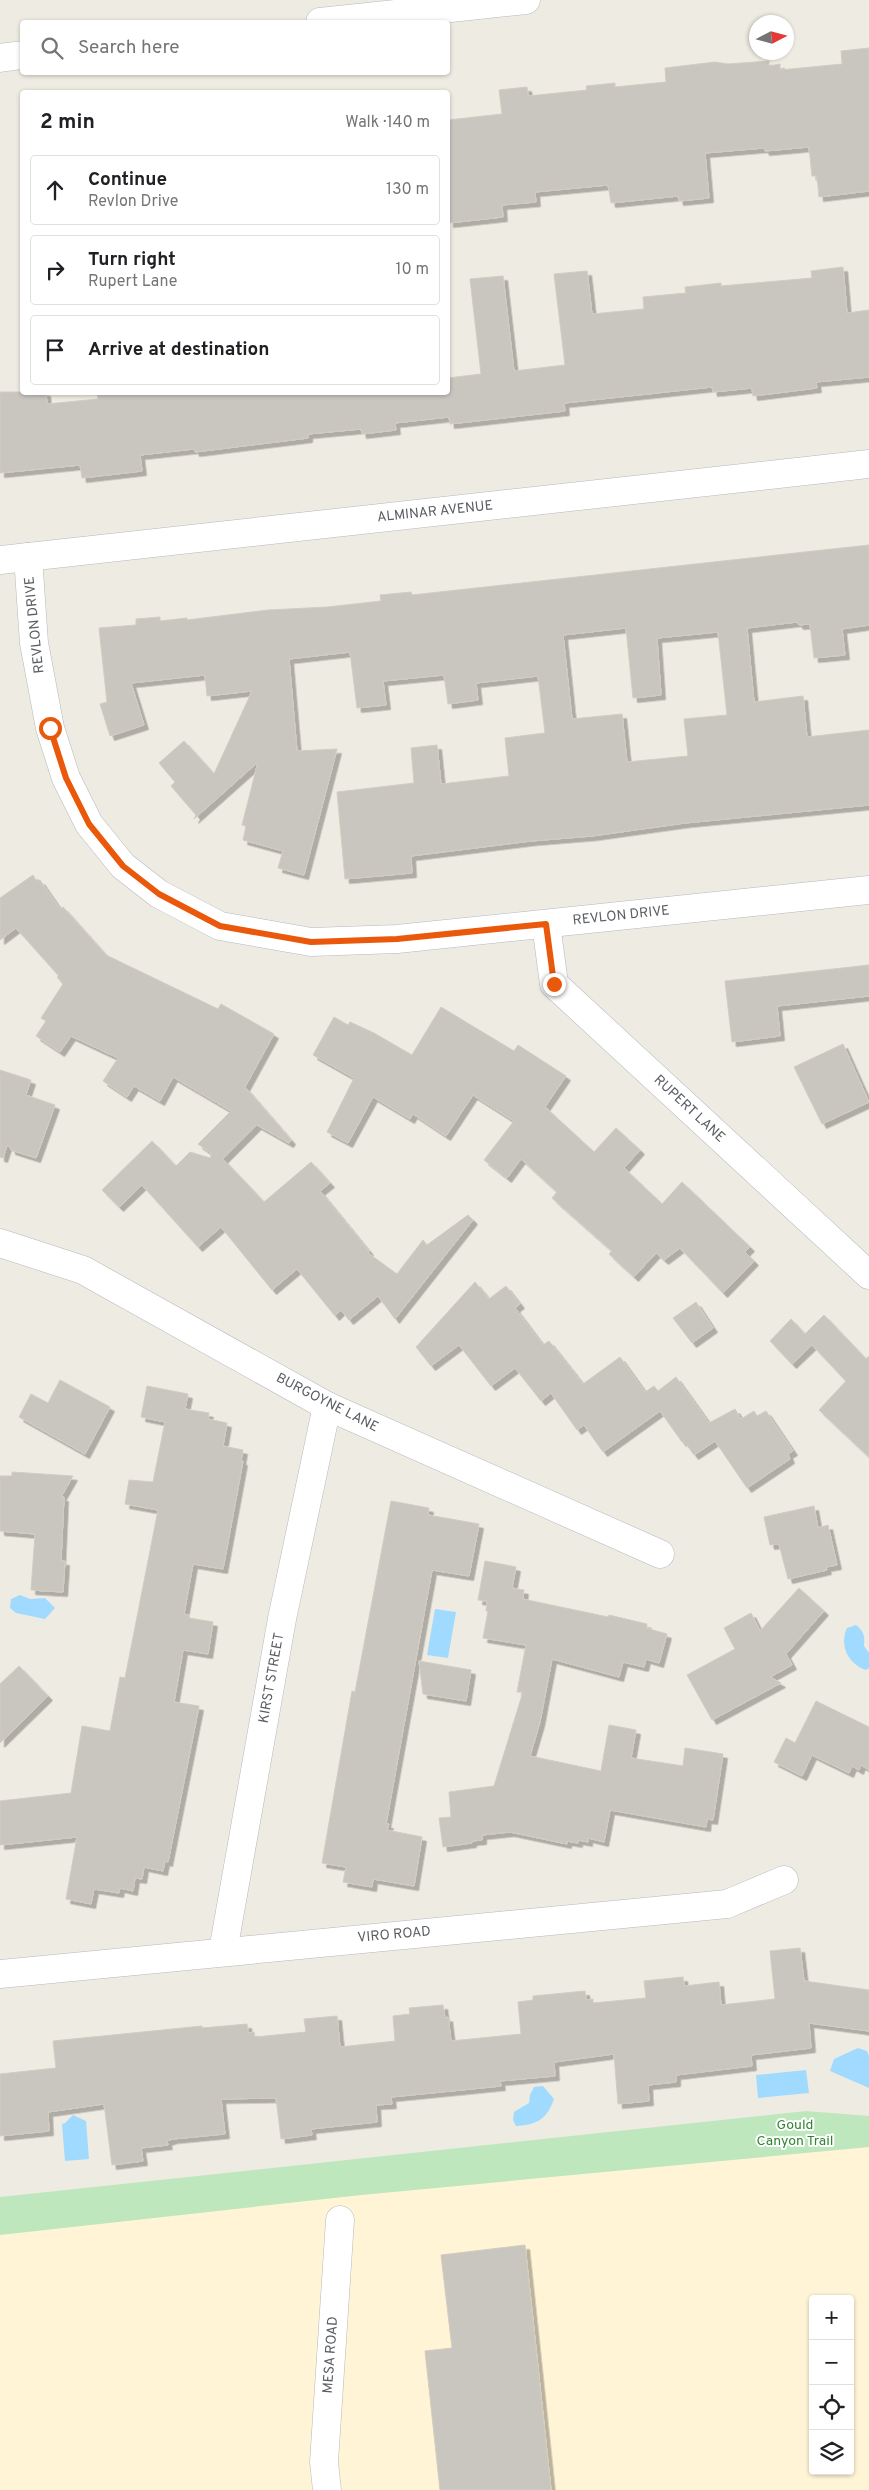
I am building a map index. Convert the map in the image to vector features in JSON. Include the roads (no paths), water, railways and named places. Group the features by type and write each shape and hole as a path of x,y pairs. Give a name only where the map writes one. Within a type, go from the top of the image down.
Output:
{"street":[{"path":"339,20 526,0"},
{"path":"0,58 20,55"},
{"name":"ALMINAR AVENUE","path":"0,560 869,464"},
{"name":"REVLON DRIVE","path":"28,557 34,643 50,728 66,778 89,824 123,866 159,894 220,926 311,942 397,939 869,890"},
{"name":"RUPERT LANE","path":"546,924 554,984 869,1275"},
{"name":"BURGOYNE LANE","path":"0,1243 83,1270 327,1406 660,1554"},
{"name":"KIRST STREET","path":"223,1951 282,1619 327,1406"},
{"name":"VIRO ROAD","path":"0,1974 223,1951 727,1904 784,1880"},
{"name":"MESA ROAD","path":"327,2490 324,2462 340,2220"}],"water":[{"path":"20,1595 30,1599 45,1598 55,1608 45,1619 16,1613 10,1608 11,1599"},
{"path":"435,1609 456,1612 448,1658 427,1655"},
{"path":"856,1625 861,1629 864,1637 864,1646 869,1653 869,1668 866,1670 850,1659 845,1647 844,1641 847,1628"},
{"path":"858,2048 867,2051 869,2056 869,2088 830,2071 834,2059"},
{"path":"806,2070 809,2093 758,2098 756,2075"},
{"path":"543,2086 554,2099 548,2112 540,2120 516,2126 513,2120 514,2112 529,2103 534,2087"},
{"path":"73,2115 86,2121 89,2159 65,2161 62,2124"}],"park label":[{"name":"Gould Canyon Trail","path":"795,2134"}]}
